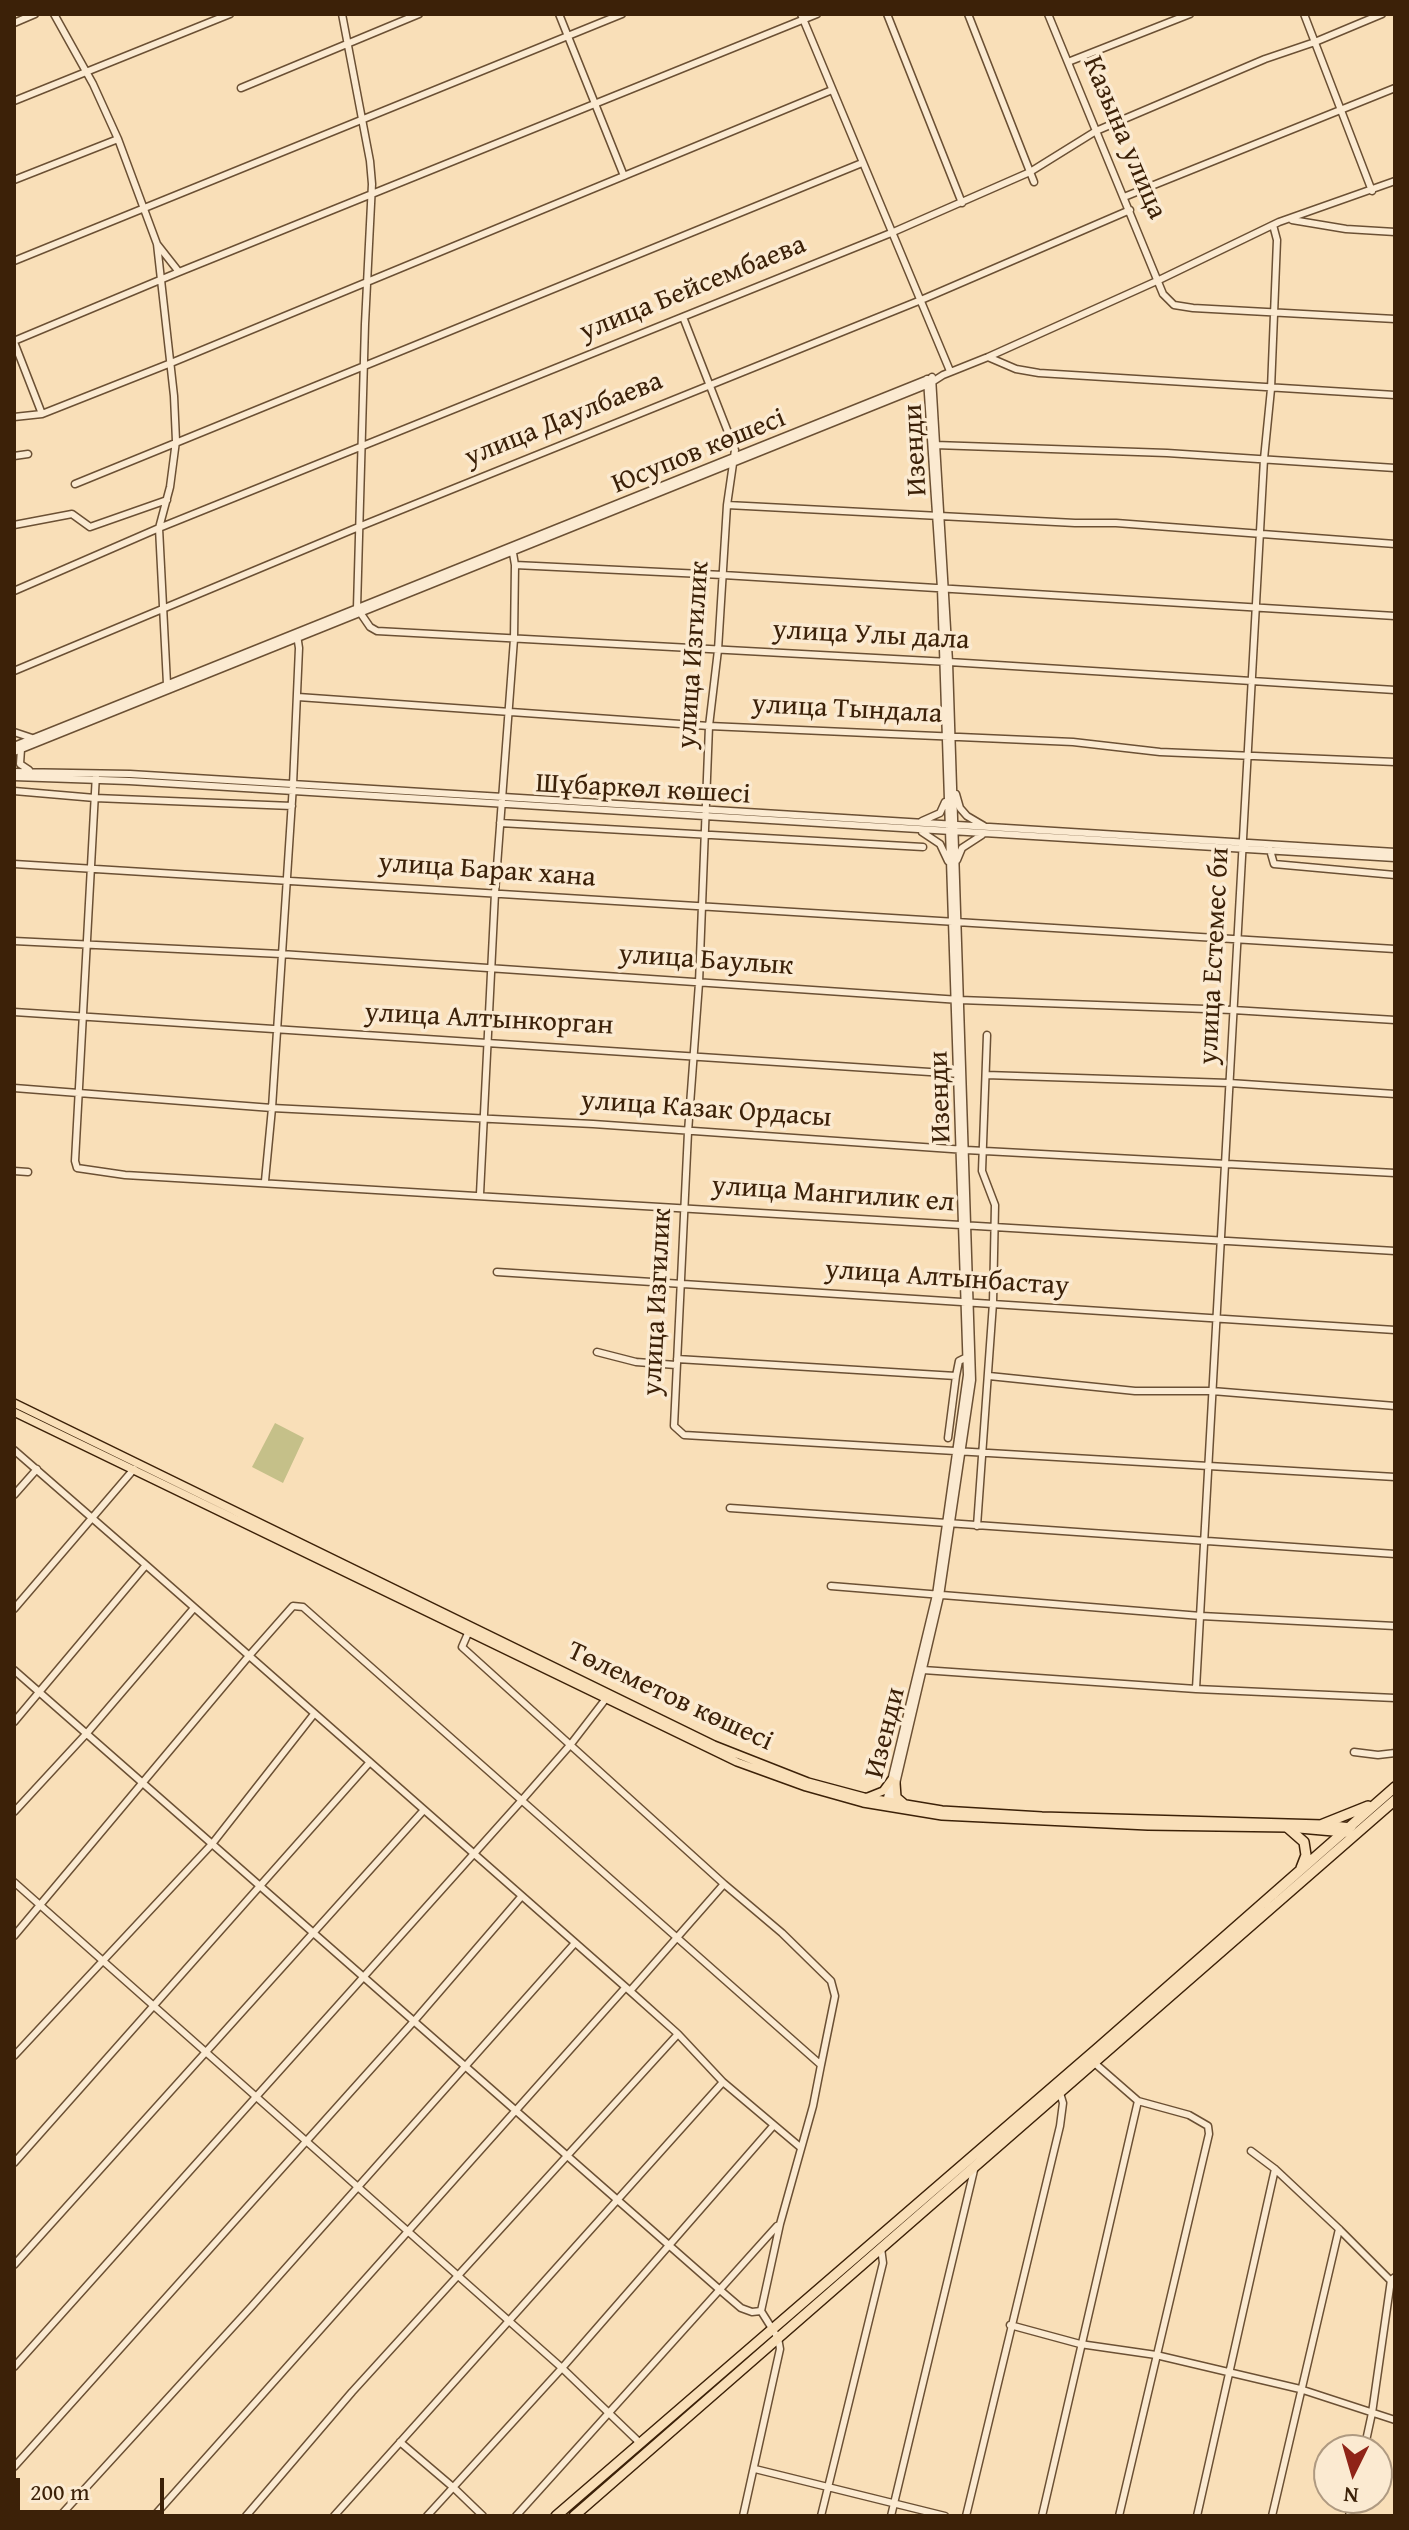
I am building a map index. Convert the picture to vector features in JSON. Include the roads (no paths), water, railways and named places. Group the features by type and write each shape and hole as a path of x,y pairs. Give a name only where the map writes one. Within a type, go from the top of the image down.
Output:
{"highway":[{"path":"1323,1824 1378,1800 1395,1787"},
{"path":"556,2516 771,2329 1091,2060 1353,1830 1378,1800"},
{"path":"574,2516 1060,2093 1091,2060 1301,1870 1395,1800"},
{"path":"1288,1828 1304,1842 1306,1855 1301,1870"}],"main road":[{"name":"Төлеметов көшесі","path":"14,1403 469,1631 762,1766 888,1805 1042,1816 1323,1824 1353,1830"},
{"name":"Төлеметов көшесі","path":"14,1412 135,1466 760,1771 834,1796 985,1819 1353,1830"},
{"path":"864,1797 883,1791 894,1782 900,1801 914,1806"}],"street":[{"path":"14,23 35,14"},
{"path":"54,14 87,72 118,139 157,244 171,363 176,441 167,500 159,528 167,686"},
{"path":"14,101 230,14"},
{"path":"342,14 370,161 372,194 358,610"},
{"path":"241,88 419,14"},
{"path":"559,14 624,176"},
{"path":"14,261 622,14"},
{"path":"42,414 14,342 802,17 817,14"},
{"path":"887,14 962,203"},
{"path":"968,14 1034,182"},
{"name":"Казына улица","path":"1048,14 1159,280"},
{"path":"1068,62 1190,14"},
{"path":"1304,14 1372,191"},
{"name":"улица Бейсембаева","path":"14,591 159,528 891,233 1030,172 1096,131 1265,59 1382,14"},
{"path":"802,17 921,300 946,373"},
{"path":"1124,197 1395,88"},
{"path":"14,417 42,414 171,363 832,90"},
{"path":"14,180 118,139"},
{"path":"75,484 862,163"},
{"path":"683,317 734,444 733,460 988,357 1273,225 1395,181"},
{"name":"улица Даулбаева","path":"14,671 361,526 921,300 1130,210"},
{"path":"1288,219 1346,229 1395,232"},
{"name":"улица Естемес би","path":"1196,1689 1264,459 1271,389 1277,240 1273,225"},
{"path":"157,244 179,272"},
{"path":"1159,280 1163,294 1174,305 1395,319"},
{"path":"988,357 1016,369 1039,373 1395,395"},
{"name":"Юсупов көшесі","path":"16,749 32,738 912,391 931,380"},
{"name":"Изенди","path":"931,380 935,445"},
{"name":"Изенди","path":"888,1805 938,1595 972,1380 944,588 931,380"},
{"path":"912,391 930,400"},
{"path":"935,445 1167,453 1395,468"},
{"path":"14,456 28,454"},
{"name":"улица Изгилик","path":"733,460 709,726 699,983 679,1282 674,1426 684,1435 1395,1477"},
{"path":"14,525 72,514 90,527 167,500"},
{"path":"727,505 1116,523 1395,544"},
{"path":"480,1194 495,893 514,639 515,565 512,548"},
{"path":"515,565 1395,616"},
{"name":"улица Улы дала","path":"358,610 370,627 377,631 1395,690"},
{"path":"265,1181 292,806 298,697 297,634"},
{"name":"Юсупов көшесі","path":"16,749 167,686"},
{"name":"улица Тындала","path":"298,697 709,726 1073,742 1160,752 1395,762"},
{"path":"14,732 32,738"},
{"path":"16,749 20,764 27,770 96,777"},
{"path":"14,774 36,772"},
{"path":"14,774 293,788"},
{"path":"79,1092 96,777"},
{"path":"912,826 940,813 950,785"},
{"path":"950,785 967,816 992,831"},
{"name":"Шұбаркөл көшесі","path":"293,788 1244,846 1395,852"},
{"path":"14,791 95,798 292,806"},
{"path":"500,823 923,847"},
{"path":"912,826 932,836 940,844 953,868"},
{"path":"953,868 962,848 977,836 992,831"},
{"name":"Шұбаркөл көшесі","path":"1244,846 1395,858"},
{"name":"Шұбаркөл көшесі","path":"1270,850 1274,864 1395,875"},
{"name":"улица Барак хана","path":"14,864 1395,949"},
{"name":"улица Баулык","path":"14,941 281,954 957,1000 1233,1010 1395,1020"},
{"name":"улица Алтынкорган","path":"14,1012 960,1074"},
{"path":"977,1526 989,1376 995,1205 983,1179 987,1035"},
{"path":"986,1075 1229,1083 1395,1094"},
{"name":"улица Казак Ордасы","path":"14,1088 272,1108 1395,1173"},
{"name":"улица Мангилик ел","path":"79,1092 77,1168 125,1175 1395,1251"},
{"path":"14,1171 28,1172"},
{"name":"улица Алтынбастау","path":"497,1272 1395,1330"},
{"path":"597,1352 636,1362 956,1376"},
{"path":"948,1438 959,1361 970,1356"},
{"path":"989,1376 1135,1391 1212,1391 1395,1406"},
{"path":"14,1450 678,2034 723,2082 800,2147"},
{"path":"14,1609 135,1466"},
{"path":"14,1495 37,1469"},
{"path":"730,1508 1395,1554"},
{"path":"14,1722 146,1565"},
{"path":"831,1586 1201,1616 1395,1626"},
{"path":"14,1936 248,1657 293,1606 303,1607 821,2065"},
{"path":"14,1812 87,1733 194,1608"},
{"path":"469,1631 462,1647 782,1933 831,1981 835,1996 813,2106 780,2224 761,2311 778,2338 780,2349 743,2516"},
{"path":"14,1670 720,2290 741,2308 761,2311"},
{"path":"922,1670 1196,1689 1395,1698"},
{"path":"14,2367 522,1800 608,1697"},
{"path":"14,2056 101,1959 212,1844 314,1714"},
{"path":"1354,1752 1378,1755 1395,1753"},
{"path":"14,2163 370,1762"},
{"path":"14,2265 423,1811"},
{"path":"14,1882 562,2368 640,2443"},
{"path":"154,2516 724,1884"},
{"path":"14,2467 415,2020 521,1897"},
{"path":"60,2516 252,2306 575,1943"},
{"path":"246,2516 352,2392 678,2034"},
{"path":"1091,2060 1138,2101 1189,2115 1208,2126 1209,2134 1119,2516"},
{"path":"334,2516 723,2082"},
{"path":"966,2516 1060,2126 1063,2103 1060,2093"},
{"path":"1042,2516 1138,2101"},
{"path":"427,2516 562,2368 774,2125"},
{"path":"1251,2151 1275,2169 1394,2281 1367,2434"},
{"path":"891,2516 975,2166"},
{"path":"1197,2516 1275,2169"},
{"path":"516,2516 780,2224"},
{"path":"1272,2516 1339,2229"},
{"path":"821,2516 883,2263 881,2248"},
{"path":"1010,2325 1080,2344 1156,2355 1300,2389 1395,2420"},
{"path":"400,2442 483,2516"},
{"path":"755,2469 945,2516"}]}
